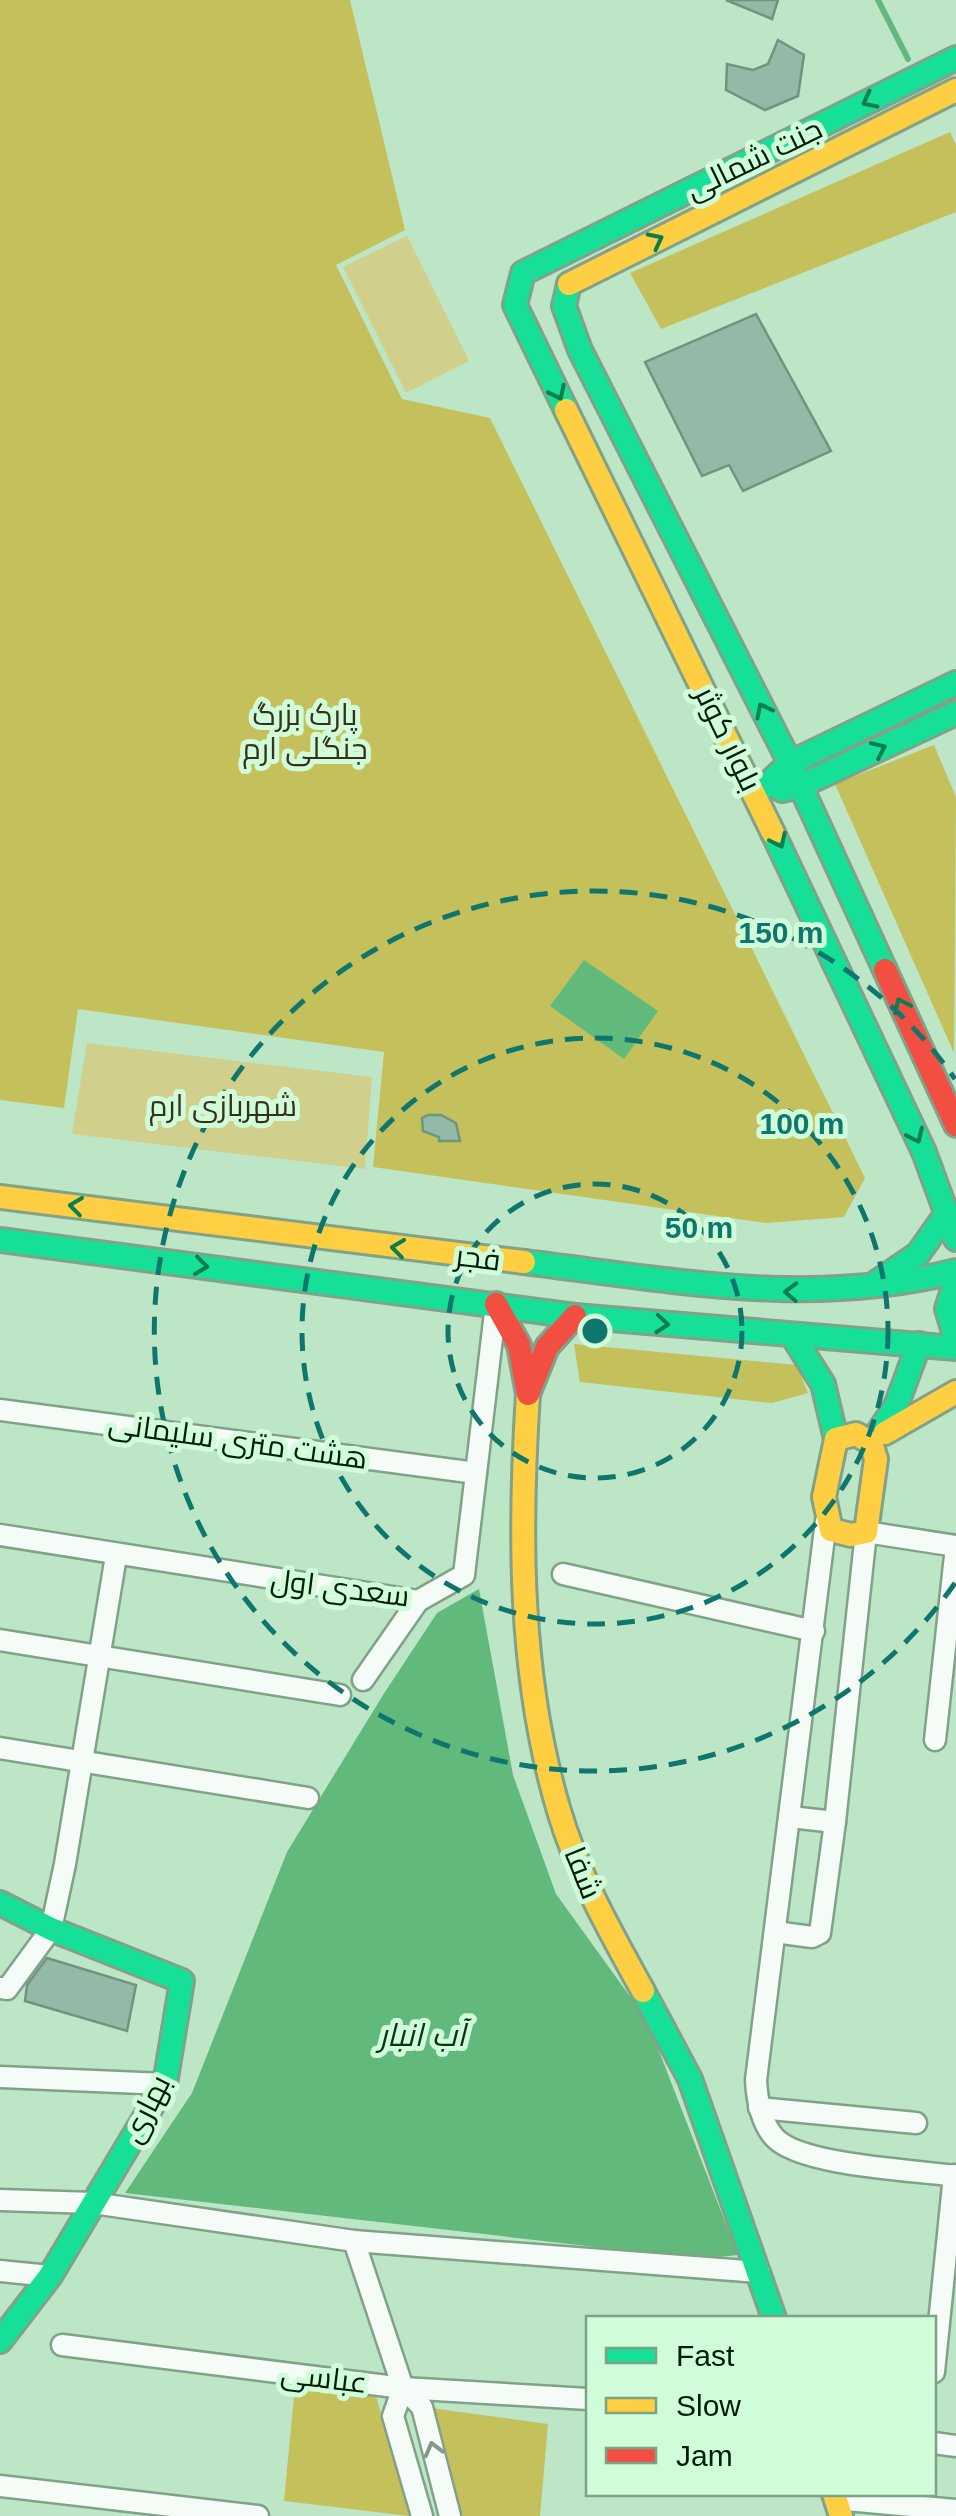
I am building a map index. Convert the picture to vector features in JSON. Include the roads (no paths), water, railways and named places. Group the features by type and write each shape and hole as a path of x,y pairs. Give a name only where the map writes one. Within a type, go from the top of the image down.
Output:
{"main road":[{"name":"جنت شمالی","path":"552,258 956,58"},
{"name":"جنت شمالی","path":"570,284 955,92"},
{"path":"552,258 570,284"},
{"name":"بلوار کوثر","path":"552,258 523,272 515,306 756,795 924,1152 956,1239"},
{"name":"بلوار کوثر","path":"570,284 564,306 580,350 950,1088 956,1125"},
{"path":"756,795 790,763 956,683"},
{"path":"756,795 800,786 953,721"},
{"name":"فجر","path":"0,1197 666,1282 798,1293 857,1292 956,1272"},
{"path":"857,1292 896,1273 930,1246 946,1213"},
{"name":"فجر","path":"0,1240 576,1316 956,1348"},
{"path":"956,1280 947,1308 956,1339"},
{"path":"496,1304 518,1345 528,1394"},
{"path":"528,1394 546,1347 576,1316"},
{"path":"792,1335 818,1369 828,1390 836,1440 830,1458 826,1521 831,1530 850,1535 866,1532 876,1459 871,1443 856,1434 836,1440"},
{"path":"871,1443 896,1406 919,1344"},
{"path":"871,1443 956,1392"},
{"name":"شفا","path":"528,1394 522,1484 523,1594 538,1715 559,1811 588,1891 690,2079 773,2316"},
{"path":"0,1904 50,1929"},
{"name":"بهاری","path":"0,2341 50,2276 165,2084 182,1982 50,1929"}],"street":[{"name":"سعدی اول","path":"0,1535 418,1601 464,1574 496,1304"},
{"name":"هشت متری سلیمانی","path":"0,1410 476,1473"},
{"path":"826,1521 756,2080 759,2108 775,2138 808,2156 955,2176 936,2353"},
{"path":"775,1932 812,1938 820,1933 866,1532 956,1546 935,1740"},
{"path":"0,1988 7,1988 50,1929 116,1556"},
{"path":"563,1574 814,1630"},
{"path":"363,1680 418,1601"},
{"path":"0,1640 340,1695"},
{"path":"0,1748 308,1798"},
{"path":"790,1817 835,1822"},
{"path":"0,2076 165,2084"},
{"path":"759,2108 916,2123"},
{"path":"0,2200 94,2204 354,2241 759,2272"},
{"path":"354,2241 403,2388 422,2407 450,2516"},
{"path":"0,2271 50,2276"},
{"name":"عباسی","path":"62,2345 403,2388 586,2399"},
{"path":"403,2388 393,2416 422,2516"},
{"path":"0,2486 258,2516"},
{"path":"837,2503 956,2510"}],"water":[{"path":"584,960 658,1011 624,1059 550,1006"},
{"name":"آب انبار","path":"479,1589 513,1775 556,1894 647,2020 738,2255 701,2259 125,2193 192,2093 287,1852 437,1613"}],"waterway":[{"path":"878,0 908,59"}],"park label":[{"name":"پارک بزرگ جنگلی ارم","path":"305,732"},
{"name":"شهربازی ارم","path":"223,1106"}]}
